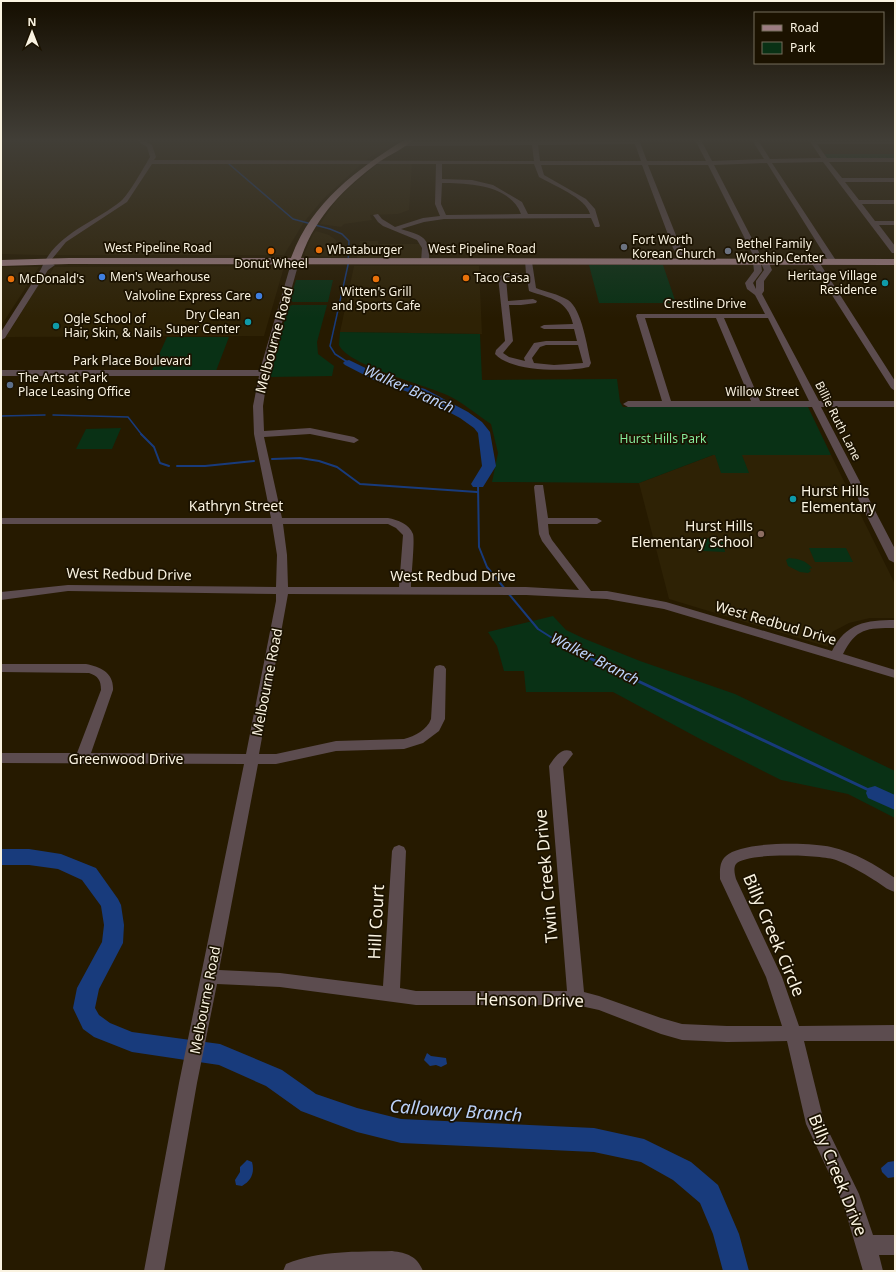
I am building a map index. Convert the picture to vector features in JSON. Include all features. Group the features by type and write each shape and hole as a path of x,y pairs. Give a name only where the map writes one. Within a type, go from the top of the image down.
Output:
{"main road":[{"name":"Melbourne Road","path":"295,262 299,248 312,225 331,199"},
{"name":"West Pipeline Road","path":"1,258 50,262"},
{"name":"West Pipeline Road","path":"1,262 895,262"}],"street":[{"path":"1,338 50,262 68,246 121,209 120,206 127,199"},
{"path":"438,199 438,204 444,216"},
{"path":"514,199 520,203 525,216"},
{"path":"583,199 592,209 597,226"},
{"path":"658,199 677,248 686,262"},
{"path":"728,199 761,261 768,270 763,277 759,290 750,286 749,283 755,276 761,261"},
{"path":"793,199 833,262"},
{"path":"855,199 895,251"},
{"path":"857,202 895,202"},
{"path":"376,215 381,223 414,236 424,243 426,249 425,262"},
{"path":"394,229 418,221 444,216 594,216"},
{"path":"874,223 895,223"},
{"name":"Melbourne Road","path":"154,1271 188,1083 202,1018 278,623 282,591 282,555 277,520 259,434 258,406 264,373 295,262"},
{"path":"528,262 532,289 562,300 568,304 574,313 587,363 582,366 530,365 514,362 499,354 499,352 509,341 502,277 507,275 530,276"},
{"path":"815,262 895,388"},
{"path":"755,276 763,277"},
{"name":"Billie Ruth Lane","path":"759,290 770,316 895,560"},
{"path":"506,303 521,304 533,301"},
{"name":"Crestline Drive","path":"667,404 640,316 770,316"},
{"path":"719,316 757,404"},
{"path":"544,327 577,326"},
{"path":"530,365 528,358 537,345 546,343 581,343"},
{"name":"Park Place Boulevard","path":"1,373 264,373"},
{"name":"Willow Street","path":"628,404 895,404"},
{"path":"259,434 310,431 354,440"},
{"path":"539,487 544,534 547,541 587,593"},
{"name":"Kathryn Street","path":"1,521 376,520 396,523 404,528 408,535 405,591"},
{"path":"543,521 596,520"},
{"name":"West Redbud Drive","path":"1,596 68,588 587,593 628,598 666,606 895,674"},
{"path":"836,656 850,633 869,625 895,624"},
{"path":"1,668 86,668 97,671 105,676 108,685 107,690 82,759"},
{"name":"Greenwood Drive","path":"1,758 276,759 336,746 404,744 418,740 434,728 438,720 440,670"},
{"name":"Twin Creek Drive","path":"566,754 556,766 576,998"},
{"name":"Hill Court","path":"391,995 399,851"},
{"name":"Billy Creek Circle","path":"793,1032 774,977 728,879 727,868 731,859 739,854 751,851 821,852 832,854 854,862 895,886"},
{"name":"Henson Drive","path":"209,977 280,980 391,995 445,999 576,998 599,1003 661,1026 682,1032 727,1034 793,1032 895,1033"},
{"name":"Billy Creek Drive","path":"793,1032 815,1124 852,1201 866,1245 872,1271"},
{"path":"866,1245 895,1245"},
{"path":"293,1271 331,1262 392,1260 405,1263 413,1271"}],"shaded area":[{"path":"1,199 323,199 304,222 284,255 1,254"},
{"path":"338,199 410,199 409,210 398,214 370,215 372,220 344,224 341,227 320,224"},
{"path":"316,231 329,235 336,240 336,257 306,256 304,254 313,234"},
{"path":"360,241 378,241 378,244 420,244 423,249 422,258 357,258"},
{"path":"354,266 479,266 482,334 340,332"},
{"path":"1,267 39,267 1,326"},
{"path":"54,267 284,267 264,336 6,337 40,282 46,282"},
{"name":"Hurst Hills Elementary School","path":"713,455 831,455 895,584 895,618 870,618 849,623 832,632 828,647 669,599 639,483"}],"green space":[{"path":"589,265 663,265 676,303 599,303"},
{"path":"296,280 333,280 328,302 293,302 290,300"},
{"path":"292,305 327,305 317,342 318,354 334,366 332,376 270,377 288,307"},
{"name":"Hurst Hills Park","path":"340,332 480,334 482,380 617,379 620,402 623,407 808,407 831,455 742,455 749,473 721,473 715,455 713,455 639,483 492,482 498,453 491,424 447,395 388,374 356,360 345,352 339,345"},
{"path":"167,337 229,337 216,371 152,370"},
{"path":"121,428 112,449 76,449 86,429"},
{"path":"700,538 722,539 725,552 703,551"},
{"path":"809,548 846,548 853,562 815,562"},
{"path":"789,558 799,559 812,568 809,569 811,571 808,573 800,572 788,566 786,560"},
{"path":"553,616 566,630 585,639 640,661 735,694 895,771 895,818 848,794 781,780 702,740 613,692 526,692 524,671 504,671 497,646 488,632"}],"water":[{"path":"427,1053 431,1056 446,1058 447,1064 441,1067 436,1065 430,1066 424,1060"},
{"path":"247,1160 252,1162 252,1176 248,1182 242,1186 236,1185 235,1180 240,1172 240,1167"},
{"path":"895,1161 895,1177 888,1178 882,1172 881,1168 888,1162"}],"waterway":[{"name":"Walker Branch","path":"270,199 293,219 330,229 342,234 349,241 348,265 330,346 335,354 349,363"},
{"name":"Walker Branch","path":"349,363 380,379 421,392 464,415 478,425 484,432 489,466 478,484"},
{"path":"1,416 45,415"},
{"path":"53,415 128,417 142,435"},
{"path":"142,435 154,447 160,463 169,466"},
{"path":"272,459 300,458 319,461 337,467 360,484 477,492"},
{"path":"177,466 205,466 254,461"},
{"name":"Walker Branch","path":"478,484 479,547 487,567 505,589"},
{"name":"Walker Branch","path":"508,593 538,629 568,648"},
{"name":"Walker Branch","path":"568,648 875,793"},
{"name":"Walker Branch","path":"875,793 895,803"},
{"name":"Calloway Branch","path":"1,857 29,857 61,862 89,874 111,905 114,925 112,943 88,988 84,1008 91,1022 102,1030 132,1042 220,1055 274,1078 309,1103 357,1120 401,1131 594,1140 644,1151 682,1171 709,1194 726,1234 736,1271"}],"place":[{"name":"Fort Worth Korean Church","path":"624,247"},
{"name":"Whataburger","path":"319,250"},
{"name":"Donut Wheel","path":"271,251"},
{"name":"Bethel Family Worship Center","path":"728,251"},
{"name":"Men's Wearhouse","path":"102,277"},
{"name":"Taco Casa","path":"466,278"},
{"name":"McDonald's","path":"11,279"},
{"name":"Witten's Grill and Sports Cafe","path":"376,279"},
{"name":"Heritage Village Residence","path":"885,283"},
{"name":"Valvoline Express Care","path":"259,296"},
{"name":"Dry Clean Super Center","path":"248,322"},
{"name":"Ogle School of Hair, Skin, & Nails","path":"56,326"},
{"name":"The Arts at Park Place Leasing Office","path":"10,385"},
{"name":"Hurst Hills Elementary","path":"793,499"},
{"name":"Hurst Hills Elementary School","path":"761,534"}]}
